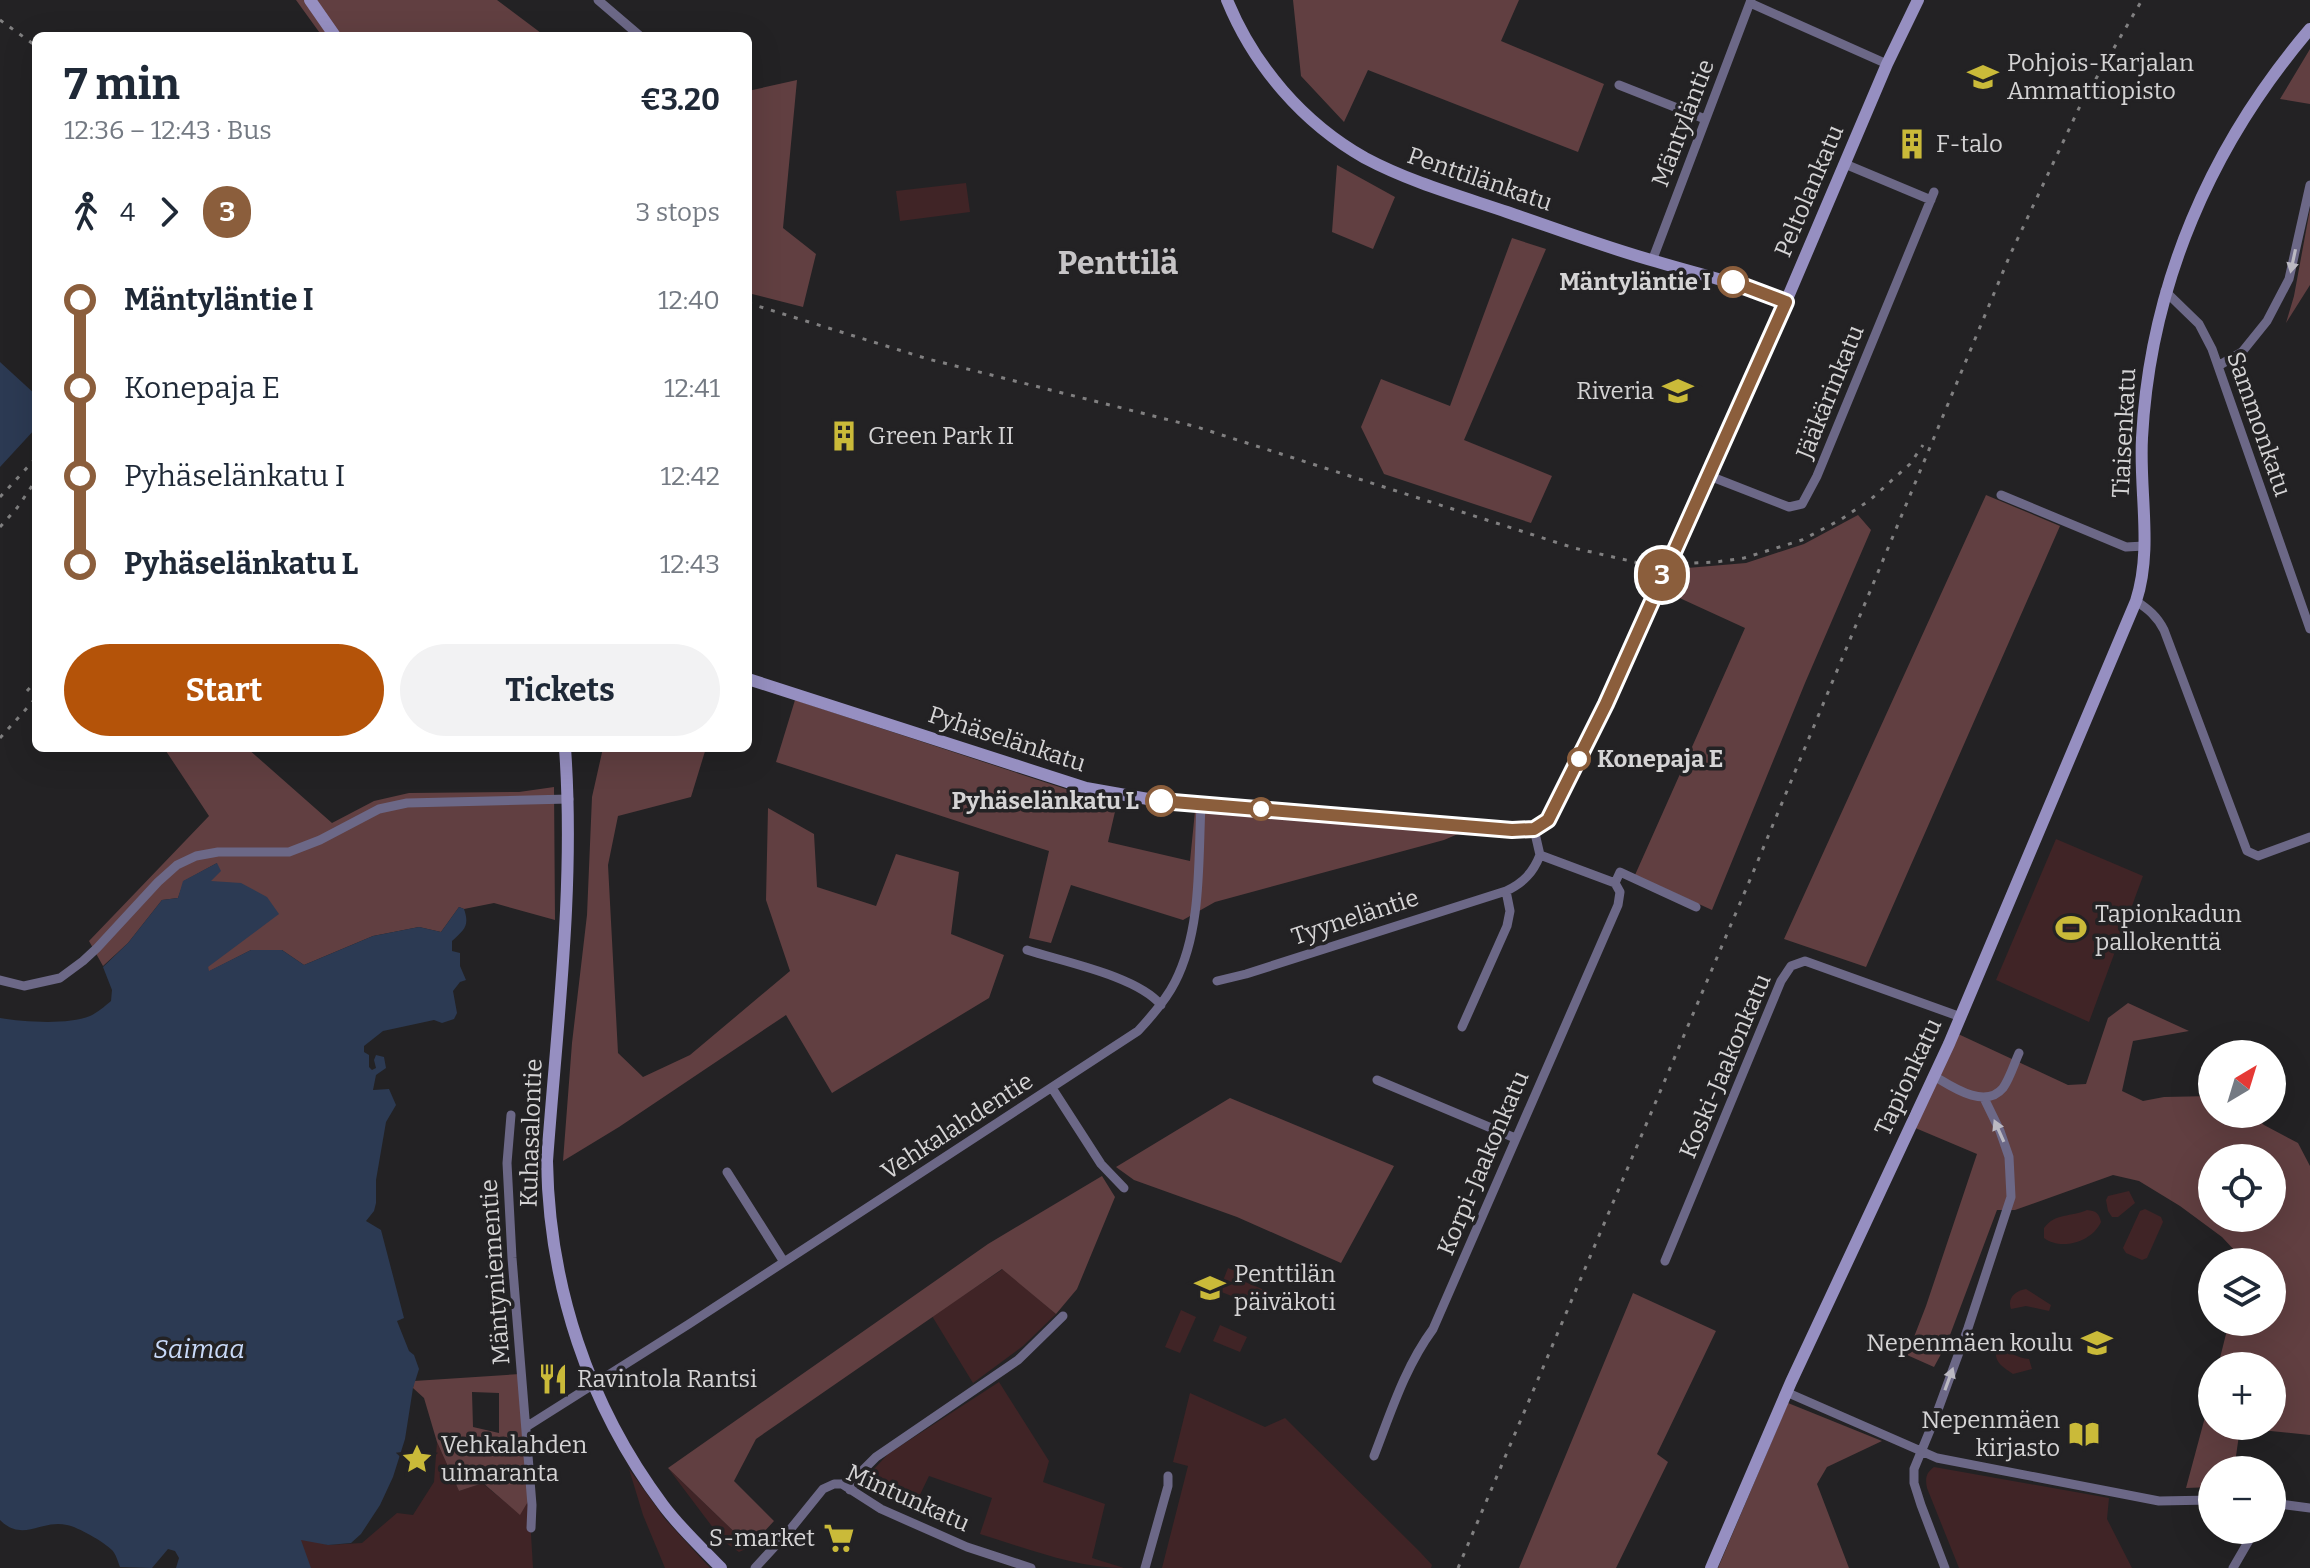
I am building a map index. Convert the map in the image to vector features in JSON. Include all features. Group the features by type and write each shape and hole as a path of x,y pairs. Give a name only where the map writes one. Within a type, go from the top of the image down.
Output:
{"street":[{"path":"310,0 332,32"},
{"path":"598,0 635,32"},
{"name":"Penttilänkatu","path":"1227,0 1254,52 1282,90 1319,126 1363,157 1410,178 1652,261 1715,276 1786,302"},
{"name":"Peltolankatu","path":"1534,829 1548,820 1606,704 1786,302 1887,64 1918,0"},
{"path":"1750,2 1887,64"},
{"name":"Mäntyläntie","path":"1652,261 1750,2"},
{"name":"Tiaisenkatu","path":"2136,601 2142,580 2144,546 2141,441 2145,395 2152,343 2165,291 2203,193 2219,162 2287,56 2310,29"},
{"path":"1619,85 1705,119"},
{"name":"Jääkärinkatu","path":"1707,475 1789,507 1802,504 1817,476 1932,196 1845,164"},
{"path":"2218,366 2242,352 2267,321 2289,279 2310,185"},
{"name":"Sammonkatu","path":"2165,291 2199,324 2218,366 2310,629"},
{"path":"2001,495 2126,547 2144,546"},
{"path":"2136,601 2159,619 2164,630 2247,851 2258,856 2310,837"},
{"name":"Tapionkatu","path":"1711,1568 1786,1392 1961,1017 2136,601"},
{"name":"Pyhäselänkatu","path":"752,680 1086,788 1201,805 1512,830 1534,829"},
{"name":"Kuhasalontie","path":"565,752 569,799 568,876 547,1161 548,1202 558,1266 582,1357 610,1421 636,1467 681,1527 721,1568"},
{"path":"0,980 24,986 60,978 97,948 158,882 177,865 196,856 218,852 289,852 320,840 379,809 407,803 569,799"},
{"name":"Vehkalahdentie","path":"526,1427 1138,1031 1161,1005 1176,980 1191,940 1201,805"},
{"path":"1462,1027 1507,926 1510,911 1506,891 1526,878 1540,855 1534,829"},
{"path":"1540,855 1615,883 1620,872 1696,907"},
{"name":"Korpi-Jaakonkatu","path":"1374,1456 1409,1368 1433,1329 1618,905 1620,892 1615,883"},
{"name":"Tyyneläntie","path":"1217,981 1506,891"},
{"path":"1027,950 1122,980 1151,993 1161,1005"},
{"name":"Koski-Jaakonkatu","path":"1665,1261 1781,981 1791,966 1805,961 1961,1017"},
{"path":"1934,1076 1984,1098 2003,1088 2019,1053"},
{"path":"1377,1080 1515,1138"},
{"path":"1052,1088 1101,1164 1124,1188"},
{"path":"1945,1568 1914,1483 1914,1469 1968,1328 2011,1197 2009,1157 1984,1098"},
{"name":"Mäntyniementie","path":"511,1115 507,1163 532,1505 531,1528"},
{"path":"727,1172 784,1262"},
{"path":"850,1490 876,1457 1018,1360 1063,1316"},
{"path":"1786,1392 1937,1458 2159,1501 2198,1500"},
{"path":"1145,1568 1168,1486 1168,1476"},
{"name":"Mintunkatu","path":"755,1568 828,1485 842,1484 881,1509 921,1527 967,1547 1031,1568"},
{"path":"2286,1505 2310,1508"},
{"path":"2233,1568 2247,1544"}],"shaded area":[{"path":"296,0 497,0 540,32 319,32"},
{"path":"1293,0 1519,0 1501,41 1604,84 1578,152 1368,70 1344,122 1301,76"},
{"path":"2310,49 2310,104 2280,99"},
{"path":"797,80 783,228 816,254 803,307 752,294 752,90"},
{"path":"1337,165 1395,197 1373,249 1332,232"},
{"path":"966,183 970,212 900,221 896,191"},
{"path":"2310,209 2310,285 2286,323 2294,296"},
{"path":"1512,238 1546,249 1464,440 1552,476 1531,523 1384,474 1361,427 1381,379 1450,406"},
{"path":"1986,495 2060,526 1866,967 1784,939"},
{"path":"1858,515 1871,530 1712,910 1635,875 1745,628 1673,595 1687,568 1746,563 1804,544"},
{"path":"795,700 1084,795 1117,803 1108,842 1190,861 1195,811 1458,834 1215,902 1183,920 1071,885 1051,943 1029,938 1049,851 776,762"},
{"path":"167,752 252,752 332,823 374,801 409,793 519,792 554,787 555,920 494,903 464,909 459,907 441,932 419,927 373,936 304,965 282,950 251,950 208,972 209,881 217,863 184,881 178,898 162,900 128,943 103,966 89,941 209,816"},
{"path":"602,752 705,752 691,797 618,816 608,865 618,1053 643,1077 690,1055 790,971 766,900 768,808 814,834 817,887 876,906 896,854 959,872 951,934 1004,955 989,998 832,1093 786,1015 563,1161 572,1043 587,915 592,797"},
{"name":"Tapionkadun pallokenttä","path":"2056,839 2143,876 2089,1022 1996,980"},
{"path":"2128,1003 2189,1031 2133,1041 2122,1091 2143,1101 2198,1096 2198,1128 2270,1128 2298,1143 2310,1166 2310,1435 2286,1433 2286,1352 2222,1352 2226,1336 2286,1336 2286,1248 2232,1248 2215,1232 2286,1232 2286,1144 2198,1144 2198,1219 2139,1181 2113,1175 2015,1210 1997,1210 1947,1343 1934,1367 1907,1355 1977,1154 1913,1127 1956,1033 2068,1085 2086,1084 2108,1018"},
{"path":"1230,1098 1394,1166 1341,1263 1237,1217 1134,1180 1116,1167"},
{"path":"1102,1176 1115,1197 1077,1289 1056,1314 1002,1269 756,1439 734,1481 774,1521 750,1547 668,1468 988,1244"},
{"path":"2129,1191 2135,1203 2118,1217 2112,1217 2108,1211 2108,1196"},
{"path":"2145,1209 2161,1217 2163,1222 2147,1258 2142,1260 2126,1253 2123,1248 2140,1211"},
{"path":"2087,1210 2097,1213 2101,1222 2091,1235 2067,1244 2044,1238 2044,1228 2048,1223"},
{"path":"1228,1268 1245,1275 1243,1281 1269,1292 1262,1308 1219,1291"},
{"path":"1003,1269 1056,1314 1023,1346 973,1383 932,1316"},
{"path":"2026,1289 2051,1305 2049,1311 2026,1306 2011,1309 2013,1296"},
{"path":"1633,1293 1716,1331 1657,1454 1668,1462 1616,1568 1519,1568"},
{"path":"1181,1310 1196,1317 1180,1353 1165,1347"},
{"path":"1220,1325 1247,1337 1240,1352 1213,1341"},
{"path":"1996,1348 2029,1359 2032,1369 2013,1374 1998,1361"},
{"path":"520,1374 529,1500 520,1515 483,1483 459,1491 437,1442 424,1398 413,1388 414,1381","holes":["472,1392 499,1393 499,1433 473,1427"]},
{"path":"999,1382 1049,1461 1043,1482 1105,1504 1092,1558 1124,1568 1069,1561 980,1534 992,1498 929,1476 913,1509 862,1482 888,1454"},
{"path":"1190,1393 1265,1427 1285,1418 1420,1552 1432,1565 1431,1568 1162,1568 1188,1466 1173,1462"},
{"path":"1788,1403 1882,1441 1827,1467 1817,1484 1849,1568 1718,1568"},
{"path":"2199,1440 2238,1440 2236,1456 2198,1456 2198,1488 2186,1488"},
{"path":"437,1442 459,1491 482,1483 520,1514 529,1500 533,1568 231,1568 235,1516 328,1545 362,1543 397,1513 413,1515 434,1482"},
{"path":"1934,1467 2109,1498 2107,1519 2132,1568 1959,1568 1927,1488 1927,1476"},
{"path":"668,1468 750,1547 739,1552 723,1541"},
{"path":"629,1469 665,1519 710,1568 665,1568 643,1515"}],"water":[{"path":"0,362 32,391 32,432 0,467"},
{"name":"Saimaa","path":"217,863 221,871 211,881 241,883 267,897 279,914 208,967 209,971 251,950 282,950 304,965 373,936 419,927 441,932 459,907 464,909 466,920 463,931 452,941 452,951 460,953 460,966 466,980 453,991 457,1013 454,1019 383,1031 364,1046 372,1070 376,1068 376,1055 384,1057 386,1068 376,1075 373,1090 389,1089 396,1105 386,1122 376,1180 376,1203 366,1221 381,1230 404,1318 397,1321 419,1369 405,1439 380,1505 361,1534 351,1543 328,1545 301,1540 311,1568 176,1568 179,1558 175,1551 168,1549 152,1568 120,1567 115,1554 108,1547 72,1526 58,1524 17,1530 0,1520 0,1018 58,1022 81,1019 98,1011 111,1001 112,990 103,967 128,943 162,900 178,898 183,881"}],"railway":[{"path":"1458,1568 1752,875 2010,255 2080,106 2142,0"},
{"path":"0,20 32,43"},
{"path":"752,304 928,359 1197,427 1574,548 1639,563 1716,562 1744,558 1802,540 1870,500 1910,464 1923,445"},
{"path":"0,497 32,462"},
{"path":"0,527 32,486"},
{"path":"27,691 32,685"},
{"path":"0,738 32,702"}],"bus line":[{"name":"3","path":"1161,801 1512,830 1534,829 1548,820 1606,704 1786,302 1733,282"}],"place":[{"name":"Pohjois-Karjalan Ammattiopisto","path":"1983,77"},
{"name":"F-talo","path":"1912,144"},
{"name":"Mäntyläntie I","path":"1733,282"},
{"name":"Riveria","path":"1678,391"},
{"name":"Green Park II","path":"844,436"},
{"name":"Konepaja E","path":"1579,759"},
{"name":"Pyhäselänkatu L","path":"1161,801"},
{"name":"Tapionkadun pallokenttä","path":"2071,928"},
{"name":"Penttilän päiväkoti","path":"1210,1288"},
{"name":"Nepenmäen koulu","path":"2097,1343"},
{"name":"Ravintola Rantsi","path":"553,1379"},
{"name":"Nepenmäen kirjasto","path":"2084,1434"},
{"name":"Vehkalahden uimaranta","path":"417,1459"},
{"name":"S-market","path":"839,1538"}],"district":[{"name":"Penttilä","path":"1118,263"}]}
